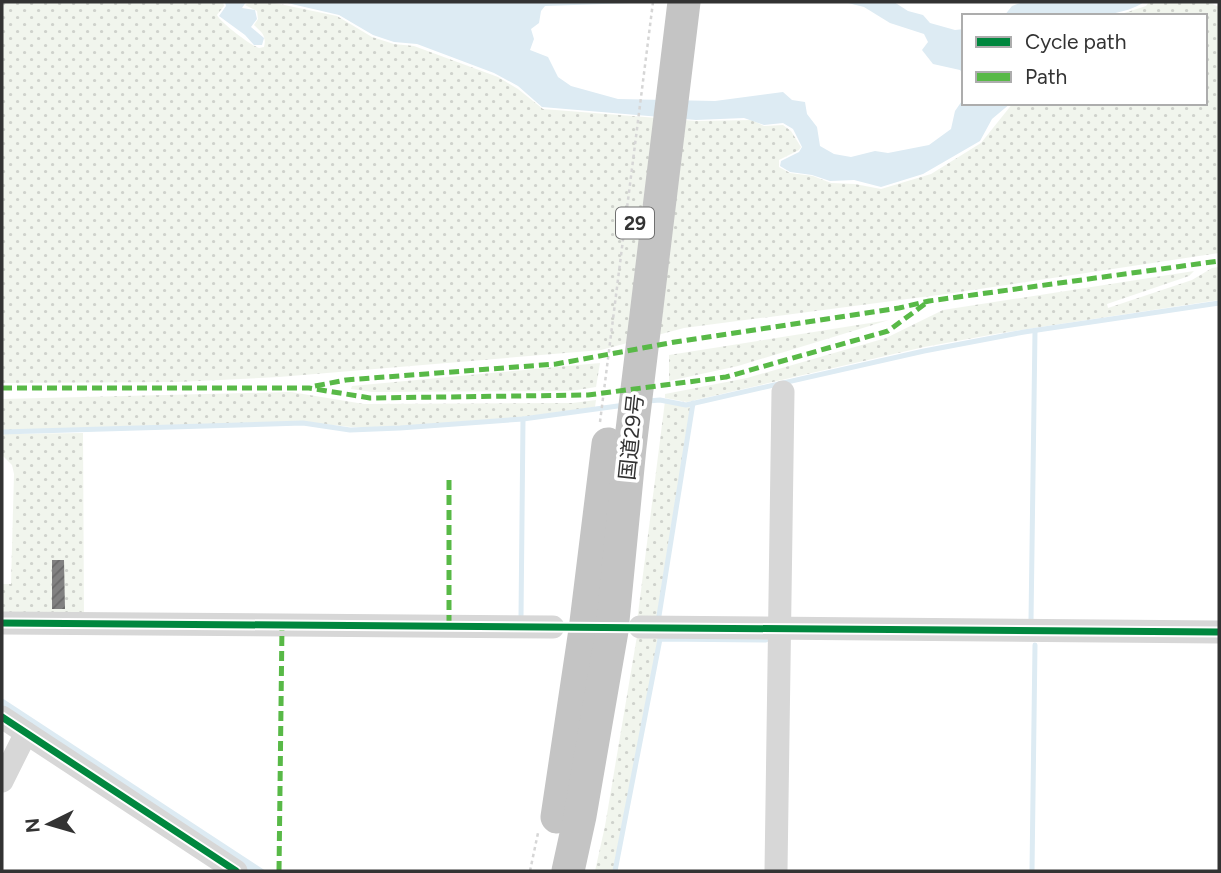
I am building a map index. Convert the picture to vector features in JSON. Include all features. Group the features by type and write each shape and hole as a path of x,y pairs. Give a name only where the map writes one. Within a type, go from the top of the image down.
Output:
{"highway":[{"name":"国道29号","path":"548,871 612,439 663,2"},
{"name":"国道29号","path":"568,871 612,631 612,439 676,69 684,2"},
{"name":"29","path":"676,69 692,37 697,2"}],"street":[{"path":"776,871 783,392"},
{"path":"2,623 553,627"},
{"path":"640,627 1219,632"},
{"path":"2,717 236,871"},
{"path":"2,781 26,733"}],"path":[{"path":"612,439 653,2"}],"shaded area":[{"path":"2,2 223,2 224,6 217,15 219,18 259,48 264,47 265,39 254,25 258,19 257,11 245,5 250,2 270,2 337,16 372,37 394,44 414,46 498,77 543,109 696,121 752,120 764,126 783,125 791,131 801,147 779,160 779,167 790,173 813,176 831,183 881,189 931,174 981,143 1011,105 1207,105 1207,14 1121,14 1146,6 1149,2 1208,2 1219,7 1219,253 946,294 684,328 601,350 279,377 178,382 2,383"},
{"path":"225,2 246,2 242,8 255,10 257,19 251,27 264,38 262,45 254,45 219,16 226,6"},
{"path":"283,2 661,2 545,6 541,11 539,23 531,29 534,39 530,50 548,57 558,77 571,86 618,99 715,101 783,92 792,100 805,102 807,114 817,127 820,146 834,154 851,157 875,151 888,153 929,145 951,129 955,111 962,101 962,105 1009,105 992,119 980,141 923,174 881,187 854,180 830,181 790,172 780,166 781,161 799,152 802,147 793,129 783,123 764,125 744,118 696,120 542,107 518,86 494,73 417,44 394,42 373,35 339,15"},
{"path":"844,2 894,2 908,11 923,15 930,23 962,29 962,72 933,64 922,50 928,42 924,34 890,23 864,7"},
{"path":"1023,2 1144,2 1131,9 1109,14 1006,14 1012,6"},
{"path":"1219,267 1219,300 924,347 687,402 665,398 665,394 747,378 886,338 943,310 1194,271 1189,276 1107,304 1108,308 1192,280 1212,268"},
{"path":"889,320 738,366 669,381 669,355"},
{"path":"600,363 596,387 571,391 372,392 351,389 352,386"},
{"path":"291,392 364,404 573,403 596,400 595,407 523,417 390,427 351,427 302,422 2,431 2,399"},
{"path":"665,401 691,405 656,622 637,622"},
{"path":"83,433 84,619 2,618 2,584 11,584 14,474 12,465 2,455 2,434"},
{"path":"637,636 659,636 614,871 595,871 605,826"},
{"path":"2,698 266,871 246,871 2,712"}],"building":[{"path":"52,560 64,560 65,609 52,609"}],"waterway":[{"path":"648,401 660,400 686,405 924,351 1024,332 1219,303"},
{"path":"1031,621 1035,331"},
{"path":"658,622 693,403"},
{"path":"2,432 303,423 350,430 400,428 523,419 625,405"},
{"path":"521,618 523,419"},
{"path":"615,871 660,639 766,640"},
{"path":"1032,871 1035,645"}],"marked path":[{"path":"315,386 346,380 556,364 929,301 1219,261"},
{"path":"2,388 309,388 370,398 588,395 726,377 888,331 929,301"},
{"path":"449,480 449,626"},
{"path":"279,871 282,625"}],"cycle path":[{"path":"2,623 1219,632"},
{"path":"2,717 236,871"}]}
